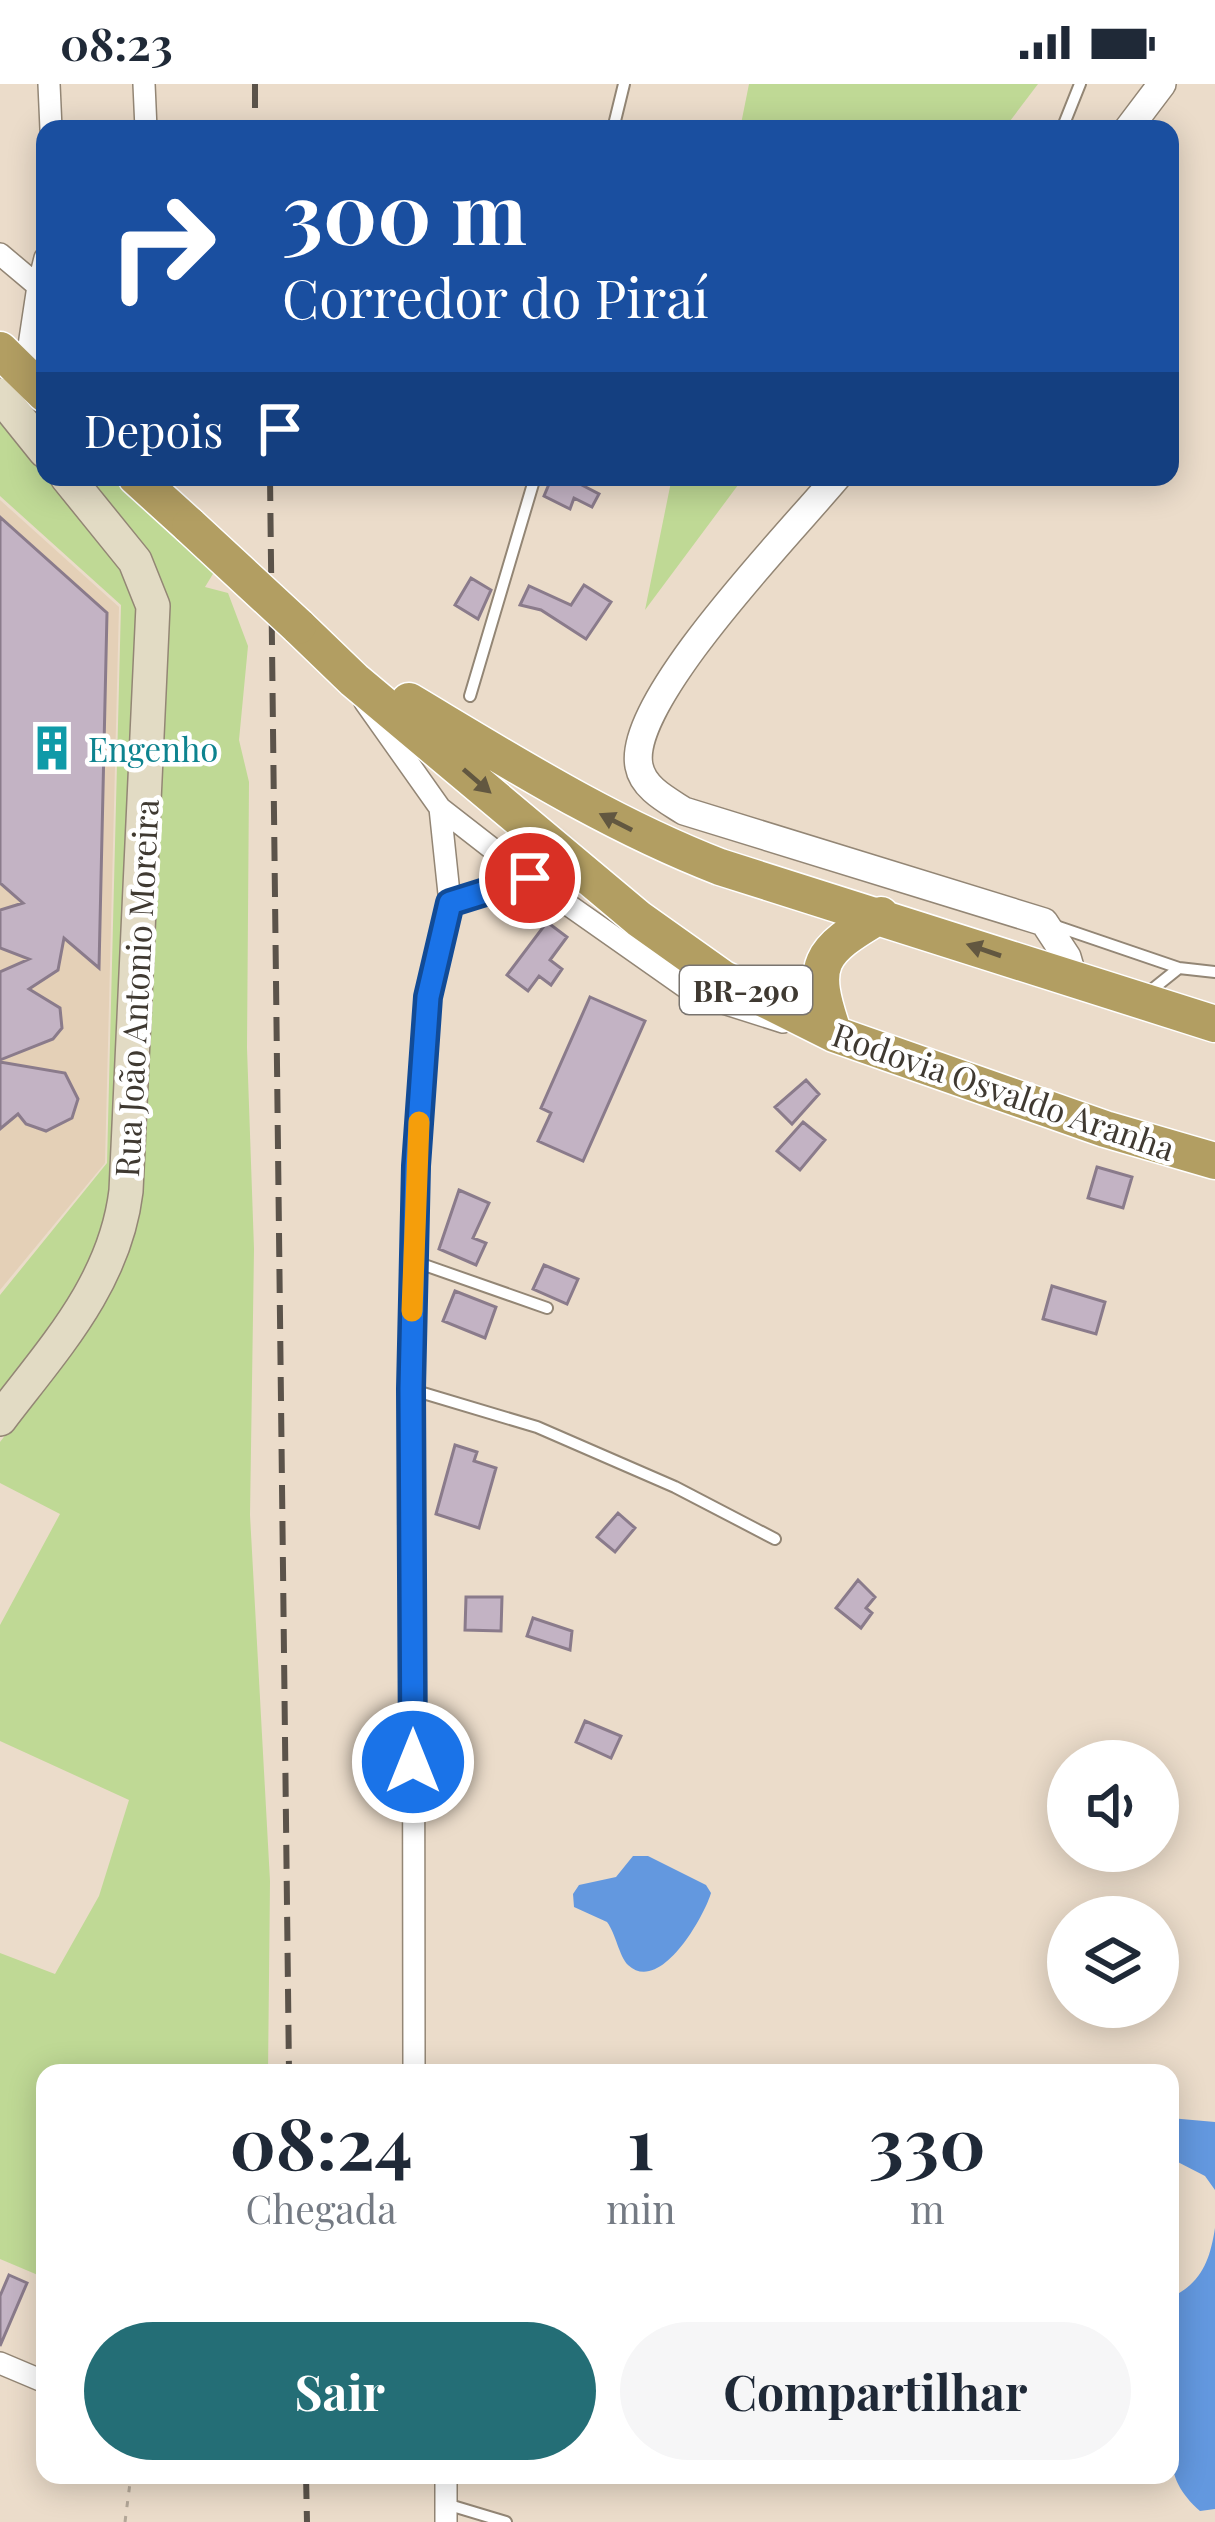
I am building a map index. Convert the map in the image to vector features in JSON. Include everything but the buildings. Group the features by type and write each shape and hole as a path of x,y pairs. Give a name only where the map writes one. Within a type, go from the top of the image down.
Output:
{"highway":[{"name":"Rodovia Osvaldo Aranha","path":"146,486 348,672 639,919 722,978 834,1034 1105,1129 1215,1161"},
{"name":"Rodovia Osvaldo Aranha","path":"348,672 562,794 661,844 720,867 1215,1024"},
{"path":"834,1034 818,982 821,960 838,940 881,915"}],"main road":[{"path":"17,385 36,430"},
{"name":"Rua João Antonio Moreira","path":"0,1419 94,1292 118,1237 126,1190 153,606 135,562 74,486"}],"street":[{"path":"49,84 51,120"},
{"path":"144,84 146,120"},
{"path":"1134,120 1162,84"},
{"path":"0,254 36,281"},
{"path":"17,385 36,310"},
{"path":"829,486 668,679 640,742 638,769 653,791 684,811 1044,922 1067,957 1074,981"},
{"path":"348,672 370,713 440,808 530,878 695,994 748,1014 834,1034"},
{"path":"414,2064 412,1262 428,997 450,903 440,808"},
{"path":"450,903 530,878"},
{"path":"0,2363 36,2378"}],"lane":[{"path":"616,120 624,84"},
{"path":"1066,120 1080,84"},
{"path":"470,696 532,486"},
{"path":"1044,922 1179,968 1215,972"},
{"path":"1137,1002 1179,968"},
{"path":"412,1262 547,1308"},
{"path":"411,1389 537,1427 675,1487 775,1539"},
{"path":"446,2513 506,2522"}],"path":[{"path":"125,2522 130,2484"}],"shaded area":[{"path":"0,500 119,607 105,1163 0,1290"}],"green space":[{"path":"749,84 1038,84 1011,120 742,120"},
{"path":"0,416 36,458 36,486 59,486 129,573 138,598 112,1239 0,1404 0,1295 107,1163 121,605 0,496"},
{"path":"88,486 132,486 219,564 205,587 228,593 248,646 239,740 249,782 247,1048 254,1249 250,1515 270,1881 268,2064 36,2064 36,2274 0,2259 0,1953 55,1974 99,1896 129,1800 0,1741 0,1625 60,1514 0,1483 0,1442 91,1323 126,1251 158,593"},
{"path":"670,486 737,486 645,610"}],"water":[{"path":"633,1856 648,1856 706,1885 711,1893 679,1949 653,1970 640,1972 625,1961 607,1922 574,1907 573,1894 579,1885 616,1877"},
{"path":"1179,2119 1215,2122 1215,2190 1205,2176 1179,2163"},
{"path":"1215,2228 1215,2509 1200,2511 1178,2484 1179,2292 1203,2269"}],"railway":[{"path":"255,84 255,120"},
{"path":"270,486 289,2064"},
{"path":"306,2484 307,2522"}],"slow traffic":[{"path":"412,1311 419,1122"}],"place":[{"name":"Engenho","path":"52,748"}],"route":[{"path":"413,1762 412,1262 428,997 450,903 530,878"}]}
